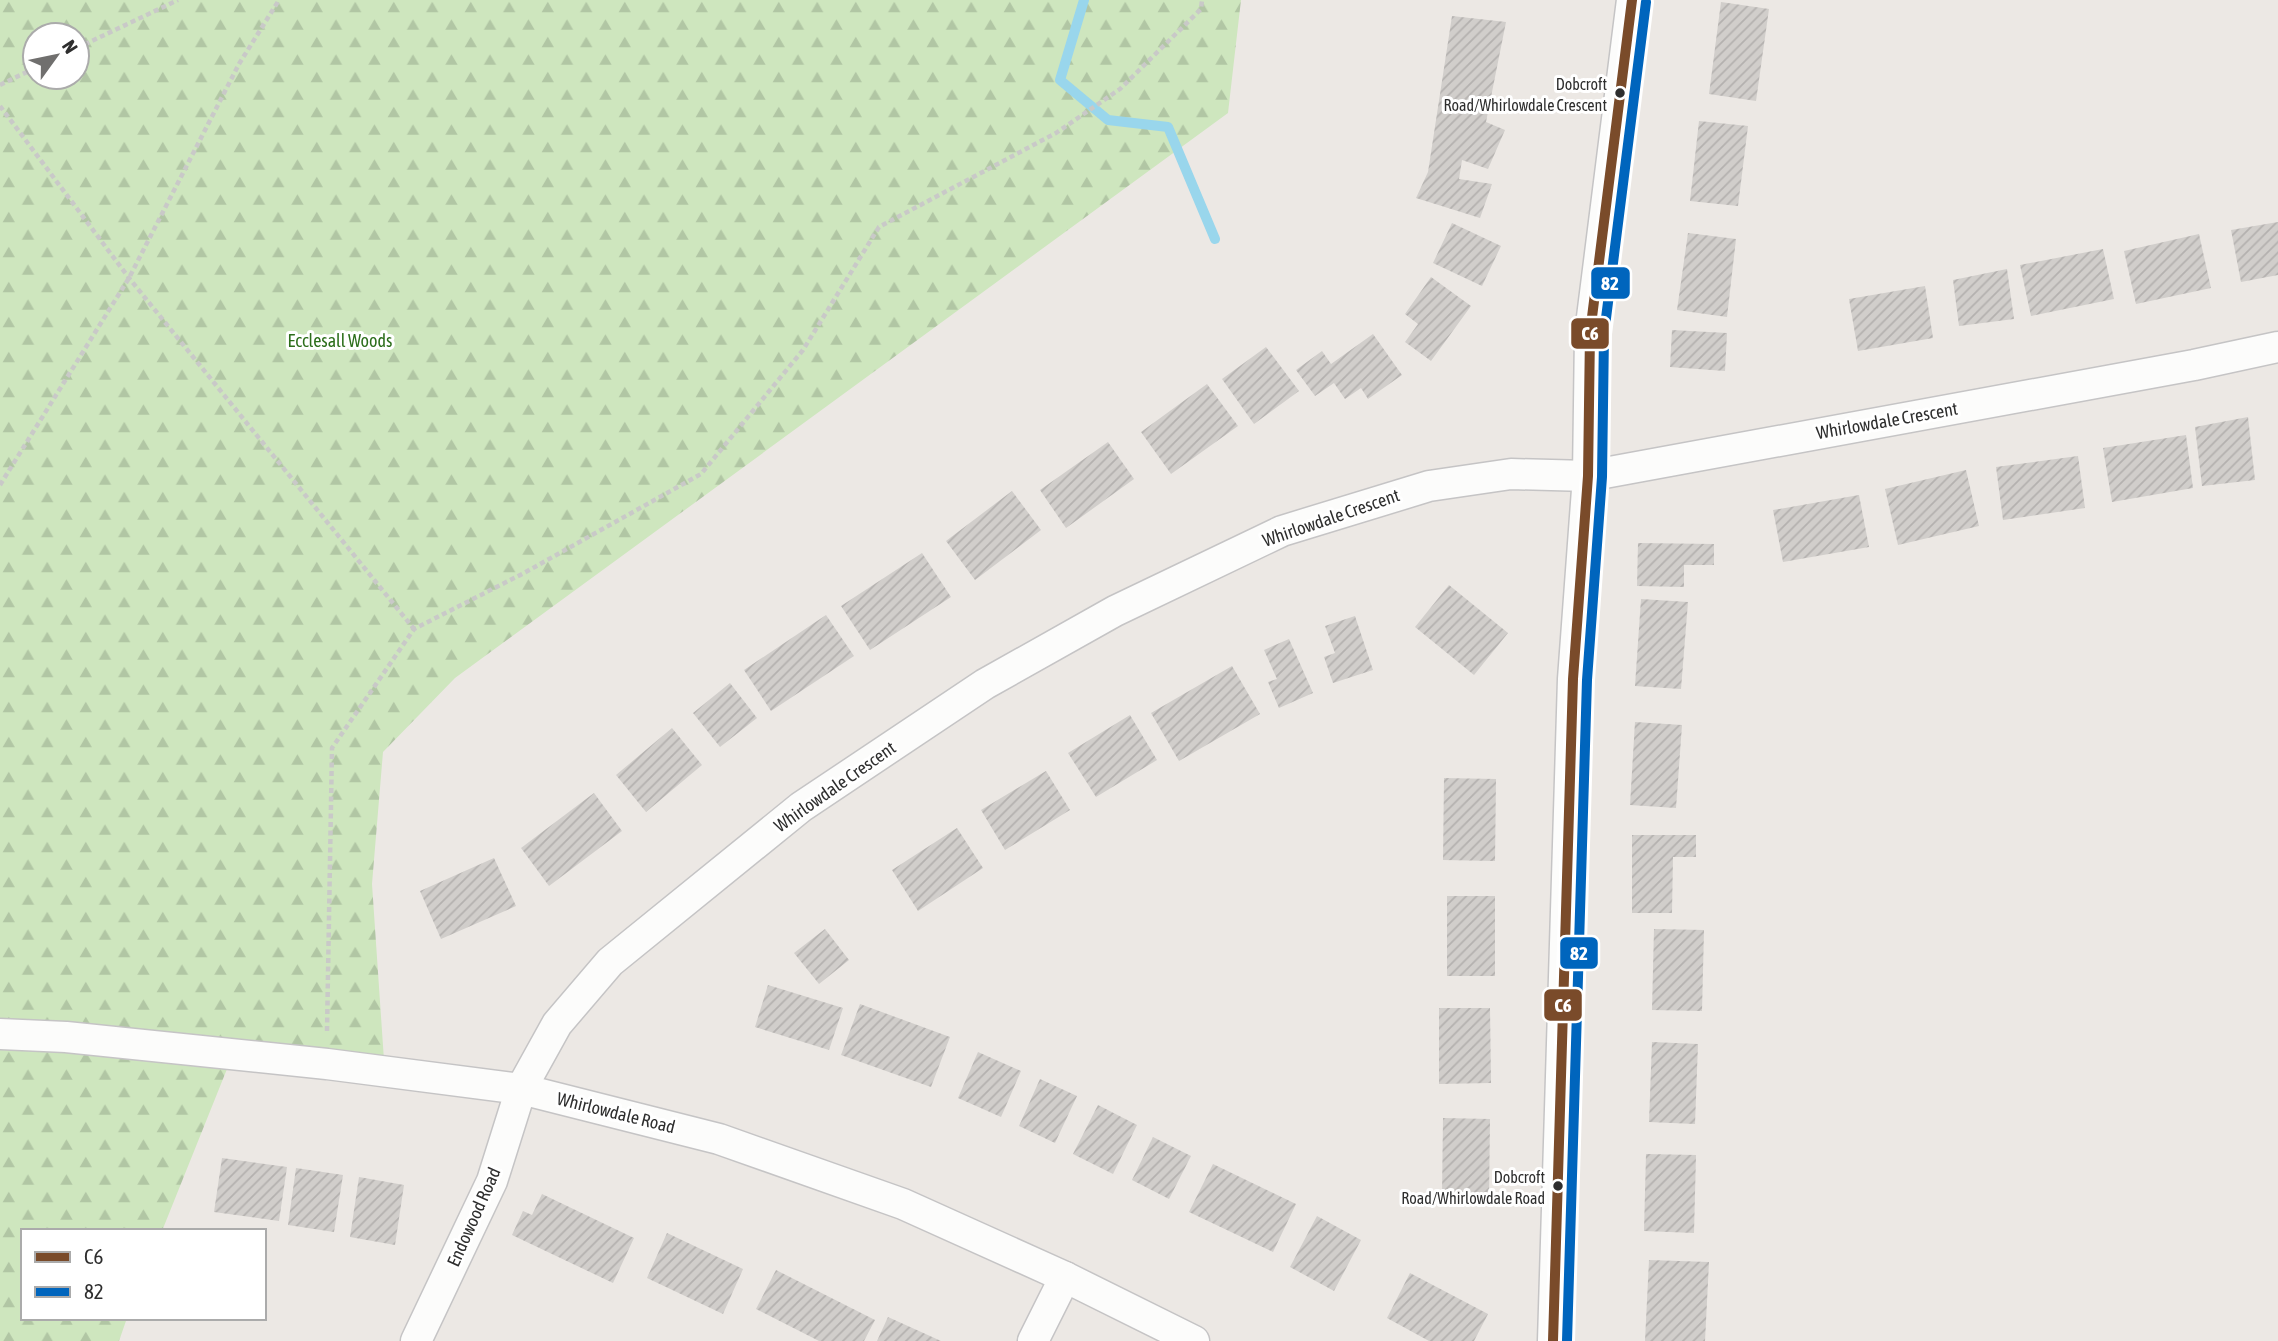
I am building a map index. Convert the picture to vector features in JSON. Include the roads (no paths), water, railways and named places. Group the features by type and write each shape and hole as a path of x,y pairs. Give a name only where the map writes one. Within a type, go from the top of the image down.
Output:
{"street":[{"path":"1553,1341 1573,679 1588,476 1590,333 1632,0"},
{"name":"Whirlowdale Crescent","path":"522,1089 557,1024 610,962 801,807 985,684 1115,611 1282,531 1429,486 1511,474 1588,476 2278,347"},
{"name":"Whirlowdale Road","path":"0,1034 66,1037 327,1064 522,1089 732,1143 903,1204 1194,1341"},
{"name":"Endowood Road","path":"416,1341 492,1181 522,1089"},
{"path":"1033,1341 1065,1278"}],"waterway":[{"path":"1084,0 1060,80 1108,120 1168,127 1215,239"}],"place":[{"name":"Dobcroft Road/Whirlowdale Crescent","path":"1620,93"},
{"name":"Dobcroft Road/Whirlowdale Road","path":"1558,1186"}],"park label":[{"name":"Ecclesall Woods","path":"340,341"}]}
